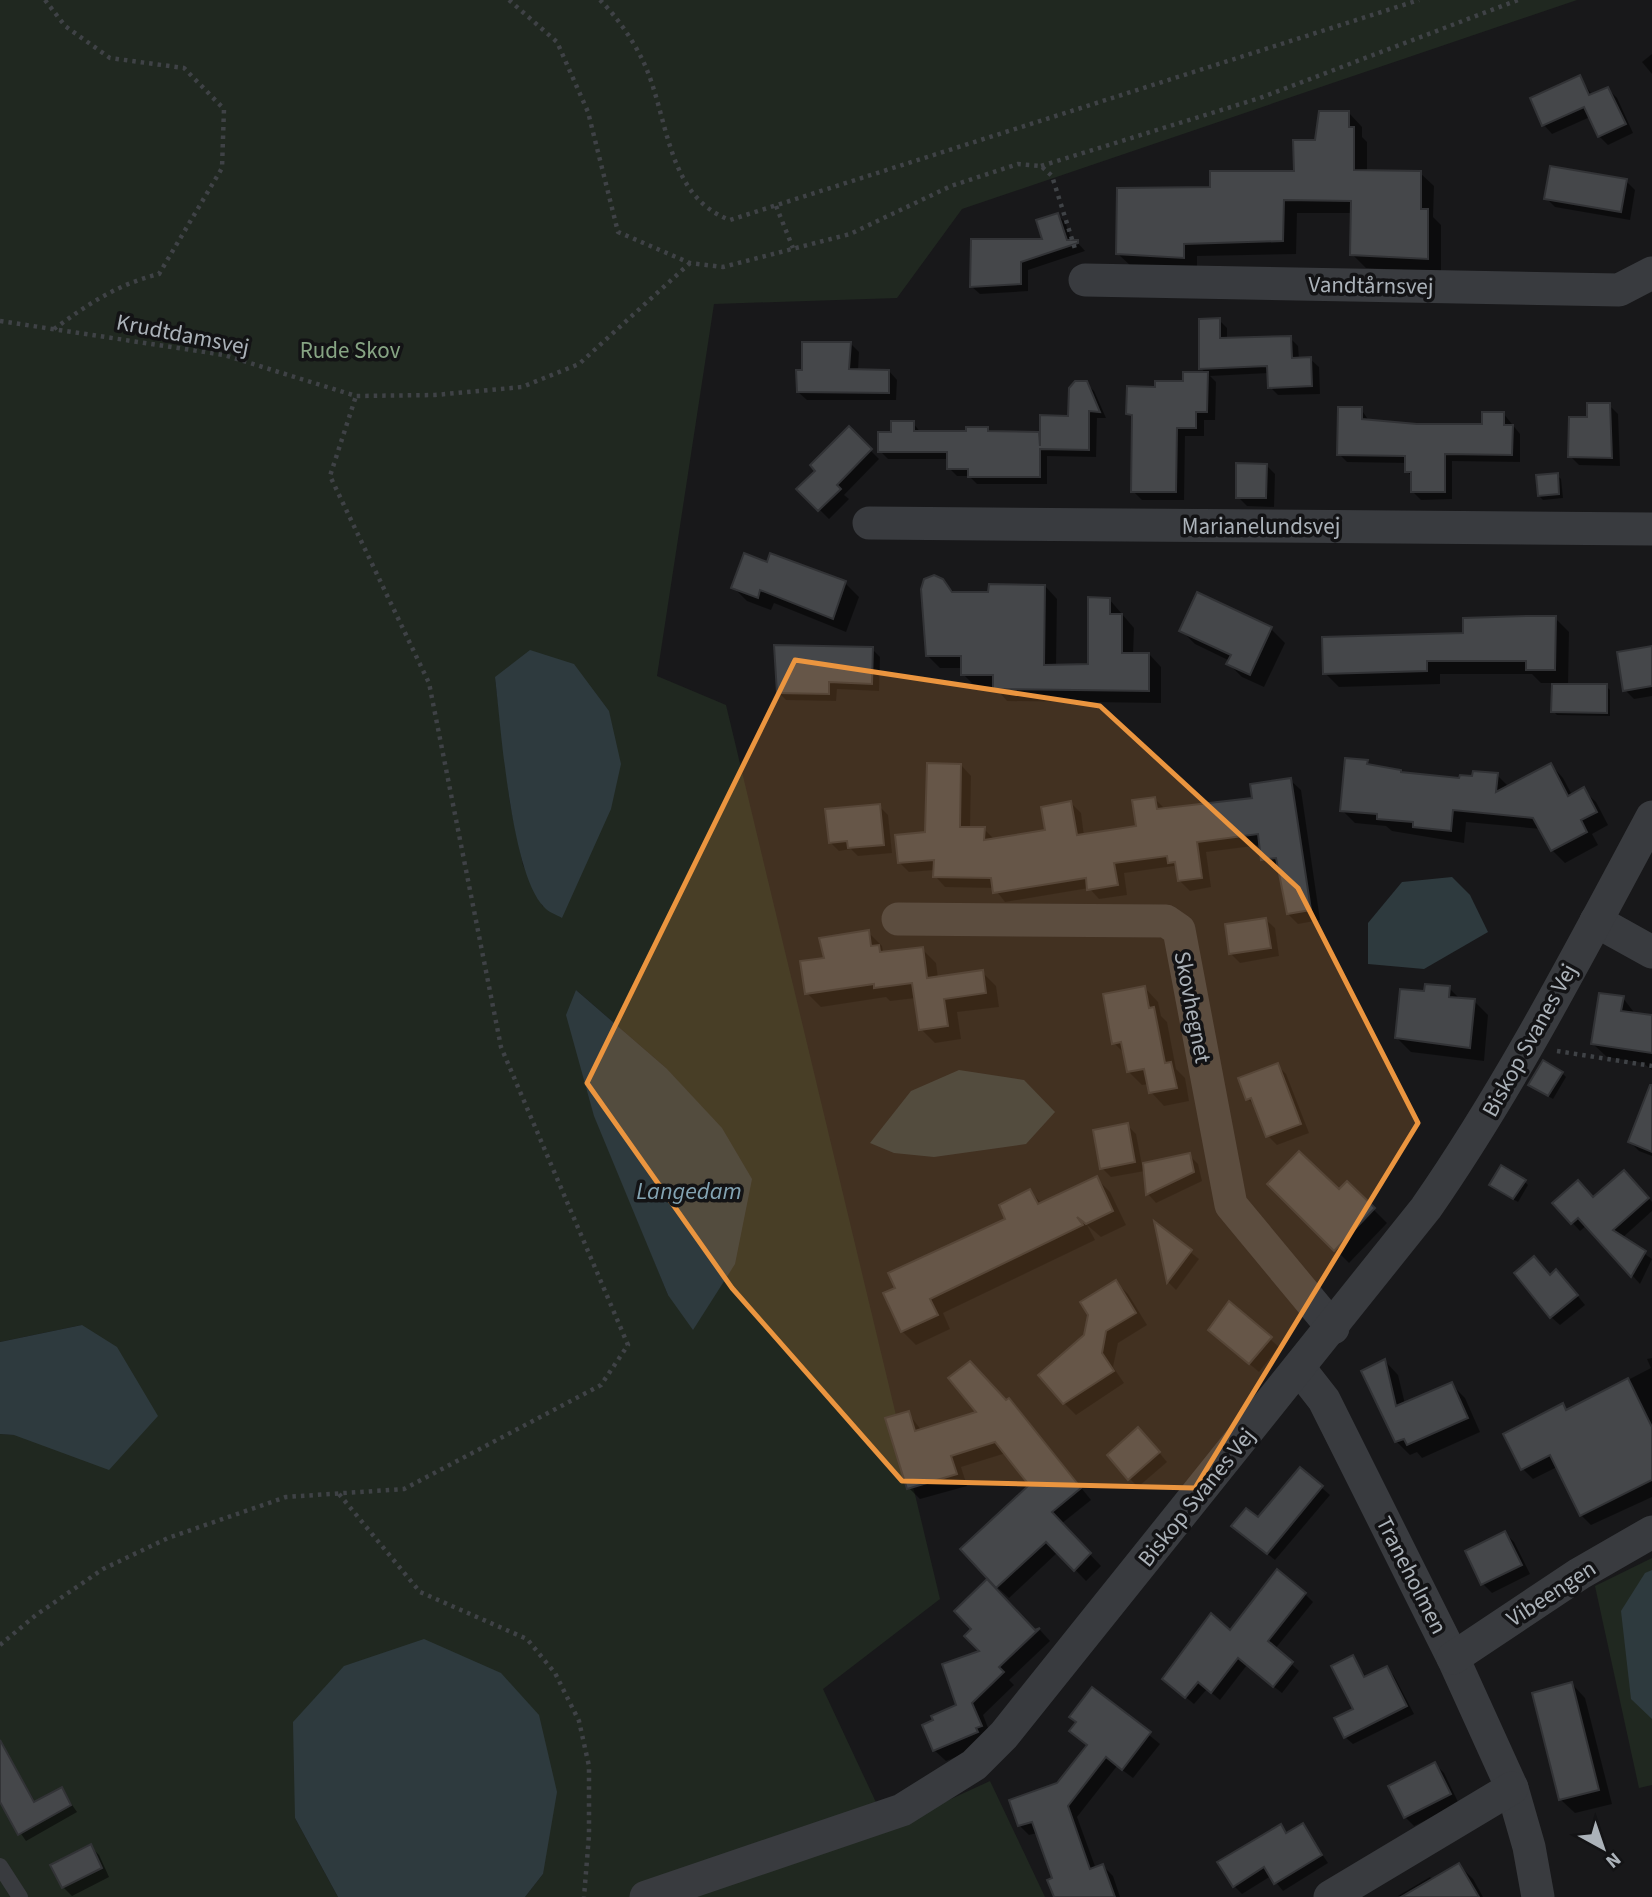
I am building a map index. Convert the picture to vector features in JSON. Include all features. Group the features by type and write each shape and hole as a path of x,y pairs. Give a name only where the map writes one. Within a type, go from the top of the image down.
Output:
{"street":[{"name":"Vandtårnsvej","path":"1085,280 1619,290 1652,273"},
{"name":"Marianelundsvej","path":"869,523 1652,529"},
{"name":"Biskop Svanes Vej","path":"646,1897 902,1810 974,1765 1010,1728 1333,1328 1426,1208 1467,1150 1652,817"},
{"name":"Skovhegnet","path":"898,919 1166,921 1179,930 1231,1205 1333,1328"},
{"path":"1596,921 1652,952"},
{"name":"Traneholmen","path":"1299,1368 1324,1400 1453,1658 1512,1788 1529,1847 1538,1897"},
{"name":"Vibeengen","path":"1453,1658 1579,1574 1652,1532"},
{"path":"1330,1897 1512,1788"}],"lane":[{"path":"0,1866 20,1897"}],"path":[{"path":"45,0 65,26 110,58 184,68 224,109 222,168 159,274 128,282 103,293 53,329"},
{"path":"509,0 557,42 588,112 618,232 690,263 723,267 850,234 951,186 1018,163 1041,166 1260,99 1518,0"},
{"path":"600,0 644,62 679,174 715,215 730,220 1419,0"},
{"path":"1041,166 1052,176 1085,280"},
{"path":"776,206 793,248"},
{"name":"Krudtdamsvej","path":"0,321 224,355 356,396 435,395 522,387 579,364 690,263"},
{"path":"0,1645 103,1569 168,1538 286,1497 404,1489 601,1385 628,1345 501,1047 429,683 330,476 356,396"},
{"path":"1525,1046 1652,1066"},
{"path":"338,1493 420,1592 527,1639 555,1673 579,1721 589,1766 590,1835 584,1897"}],"highlighted area":[{"path":"795,660 1100,706 1298,888 1418,1123 1195,1488 902,1481 732,1288 587,1083"}],"green space":[{"name":"Rude Skov","path":"0,0 1577,0 962,209 897,298 714,304 657,676 726,705 940,1599 823,1689 888,1828 990,1781 1045,1897 525,1897 543,1874 295,1818 338,1897 0,1897 0,1434 14,1435 82,1325 0,1342","holes":["495,677 543,907 523,865 510,803","576,990 666,1068 668,1295 644,1235"]},
{"path":"1652,1558 1652,1785 1639,1788 1595,1586"}],"water":[{"path":"530,650 574,664 609,711 621,764 611,809 562,918 546,909 533,890 523,864 504,763 495,677"},
{"path":"1452,877 1470,895 1488,932 1424,969 1368,964 1368,923 1402,882"},
{"name":"Langedam","path":"576,990 666,1068 722,1128 752,1179 735,1264 693,1330 668,1295 594,1116 566,1015"},
{"path":"959,1070 1024,1080 1055,1112 1026,1144 934,1157 894,1153 870,1143 911,1091"},
{"path":"82,1325 117,1347 158,1416 109,1470 14,1435 0,1434 0,1342"},
{"path":"1652,1570 1652,1719 1631,1699 1621,1611 1645,1573"},
{"path":"424,1639 501,1673 539,1715 557,1792 543,1874 525,1897 338,1897 295,1818 293,1722 344,1666"}],"building":[{"path":"1580,75 1589,95 1608,87 1626,124 1598,137 1584,107 1542,126 1530,98"},
{"path":"1319,111 1349,111 1349,127 1354,127 1354,170 1421,171 1421,209 1428,209 1428,259 1350,255 1351,201 1284,200 1283,241 1184,244 1184,258 1116,254 1117,188 1210,187 1210,171 1294,171 1293,140 1315,140"},
{"path":"1550,166 1627,179 1621,212 1544,199"},
{"path":"1058,213 1067,240 1078,240 1078,243 1021,262 1021,284 970,287 971,239 1042,239 1036,220"},
{"path":"1220,318 1220,338 1291,336 1292,358 1311,357 1312,386 1268,388 1267,366 1199,369 1199,319"},
{"path":"802,342 851,342 849,369 889,370 889,393 797,392 796,370 802,370"},
{"path":"1183,372 1208,372 1207,412 1196,412 1196,428 1177,428 1176,492 1131,492 1132,415 1126,414 1127,386 1155,387 1155,381 1183,381"},
{"path":"1075,381 1087,381 1100,412 1089,411 1089,450 1040,449 1040,477 968,477 968,469 947,469 947,452 878,452 878,432 891,432 891,421 914,421 914,431 966,431 966,427 988,427 988,431 1039,432 1040,446 1040,415 1068,416 1069,388"},
{"path":"1587,403 1610,403 1612,458 1568,457 1569,417 1587,417"},
{"path":"1338,407 1362,407 1362,419 1417,424 1482,424 1482,412 1504,412 1504,425 1513,425 1512,455 1445,454 1445,492 1411,492 1411,472 1405,472 1405,456 1337,455"},
{"path":"849,426 872,449 837,485 841,489 818,511 796,489 815,471 810,465"},
{"path":"1236,463 1267,464 1266,498 1236,498"},
{"path":"1558,473 1559,494 1538,496 1536,475"},
{"path":"744,553 767,562 770,553 846,581 833,619 760,590 758,598 731,588"},
{"path":"934,575 943,579 952,592 988,592 989,584 1045,585 1044,665 1088,664 1088,597 1110,598 1110,614 1122,614 1122,653 1149,653 1149,691 993,689 993,675 961,675 961,656 926,656 921,589 924,579"},
{"path":"1197,592 1272,627 1250,675 1226,664 1231,655 1179,631"},
{"path":"1556,616 1555,670 1526,670 1526,661 1427,661 1427,671 1323,674 1322,637 1463,633 1463,618"},
{"path":"774,645 873,647 872,684 829,682 829,694 777,693"},
{"path":"1652,646 1652,686 1623,691 1617,652"},
{"path":"1552,684 1607,684 1607,713 1551,712"},
{"path":"1345,758 1368,760 1367,764 1401,772 1459,778 1460,775 1472,776 1473,771 1498,773 1496,792 1551,763 1568,796 1584,787 1597,812 1581,820 1587,832 1551,851 1533,818 1453,810 1451,831 1413,827 1413,822 1377,819 1377,814 1340,811"},
{"path":"927,763 961,764 960,827 985,827 984,840 1045,830 1041,807 1071,801 1077,835 1136,826 1132,800 1155,797 1157,809 1252,798 1250,784 1291,778 1311,910 1287,914 1276,858 1261,860 1258,834 1197,842 1202,878 1178,881 1175,862 1168,863 1167,856 1114,863 1118,885 1087,890 1086,878 993,893 991,878 933,877 934,860 898,863 895,835 925,832"},
{"path":"880,804 884,845 848,848 847,841 829,843 825,809"},
{"path":"1266,918 1271,948 1229,954 1225,924"},
{"path":"869,930 871,946 879,945 880,952 923,947 927,978 983,970 986,993 944,999 948,1026 919,1030 912,983 874,988 874,984 805,994 800,961 824,958 819,938"},
{"path":"1425,984 1450,986 1449,997 1475,999 1470,1048 1395,1038 1400,989 1424,991"},
{"path":"1145,986 1149,1008 1154,1007 1165,1063 1171,1062 1177,1088 1149,1093 1144,1069 1127,1072 1121,1042 1112,1044 1103,994"},
{"path":"1599,993 1624,996 1621,1011 1652,1015 1652,1053 1591,1044"},
{"path":"1543,1060 1563,1072 1548,1096 1528,1085"},
{"path":"1278,1063 1301,1124 1266,1137 1251,1098 1246,1100 1238,1078"},
{"path":"1652,1085 1652,1152 1628,1142"},
{"path":"1128,1123 1135,1162 1100,1169 1093,1130"},
{"path":"1299,1151 1339,1189 1347,1181 1375,1208 1334,1251 1267,1184"},
{"path":"1190,1153 1194,1172 1146,1195 1143,1163"},
{"path":"1501,1165 1526,1180 1513,1199 1489,1185"},
{"path":"1624,1170 1649,1198 1613,1230 1646,1251 1631,1277 1578,1218 1571,1224 1552,1203 1578,1180 1593,1197"},
{"path":"1097,1176 1113,1211 1086,1224 1077,1217 1083,1225 930,1299 938,1315 901,1332 883,1293 895,1288 888,1273 1005,1219 999,1205 1030,1189 1038,1204"},
{"path":"1154,1221 1192,1250 1167,1283"},
{"path":"1534,1256 1550,1275 1556,1269 1578,1295 1550,1318 1514,1273"},
{"path":"1116,1280 1136,1313 1106,1331 1102,1353 1114,1371 1063,1404 1038,1375 1084,1335 1088,1315 1080,1302"},
{"path":"1229,1301 1272,1337 1249,1364 1208,1330"},
{"path":"1385,1359 1396,1406 1452,1382 1468,1418 1407,1445 1404,1439 1395,1442 1361,1371"},
{"path":"970,1361 1006,1400 1009,1398 1081,1488 1052,1512 1091,1553 1074,1571 1046,1542 996,1588 960,1549 1029,1485 995,1442 951,1456 957,1474 907,1489 885,1418 909,1411 915,1431 976,1412 948,1378"},
{"path":"1628,1378 1652,1427 1652,1480 1580,1516 1550,1455 1521,1470 1503,1434 1563,1403 1566,1410"},
{"path":"1138,1427 1160,1452 1128,1480 1107,1455"},
{"path":"1300,1467 1323,1486 1267,1554 1231,1526 1246,1508 1258,1517"},
{"path":"1505,1531 1522,1565 1481,1585 1465,1551"},
{"path":"1277,1569 1306,1593 1268,1641 1293,1662 1273,1687 1238,1658 1211,1693 1198,1682 1185,1698 1162,1679 1211,1613 1230,1630"},
{"path":"987,1579 1035,1630 1040,1628 999,1667 1004,1672 972,1703 982,1726 976,1728 978,1732 933,1751 922,1725 933,1720 931,1716 956,1705 942,1664 979,1651 964,1636 971,1629 954,1611"},
{"path":"1353,1655 1364,1677 1387,1666 1407,1706 1344,1738 1334,1718 1353,1709 1331,1666"},
{"path":"1572,1682 1599,1790 1559,1800 1532,1693"},
{"path":"1092,1687 1151,1732 1122,1770 1106,1757 1068,1806 1090,1869 1103,1864 1115,1897 1054,1897 1047,1880 1052,1878 1032,1822 1018,1826 1009,1800 1057,1783 1087,1745 1069,1731 1076,1722 1069,1717"},
{"path":"0,1740 34,1802 62,1787 71,1805 18,1835 0,1802"},
{"path":"1435,1762 1451,1794 1404,1818 1388,1786"},
{"path":"1303,1823 1322,1855 1274,1884 1264,1867 1233,1887 1217,1862 1281,1824 1286,1833"},
{"path":"91,1844 102,1868 62,1888 50,1865"},
{"path":"1459,1863 1479,1897 1401,1897"}]}
